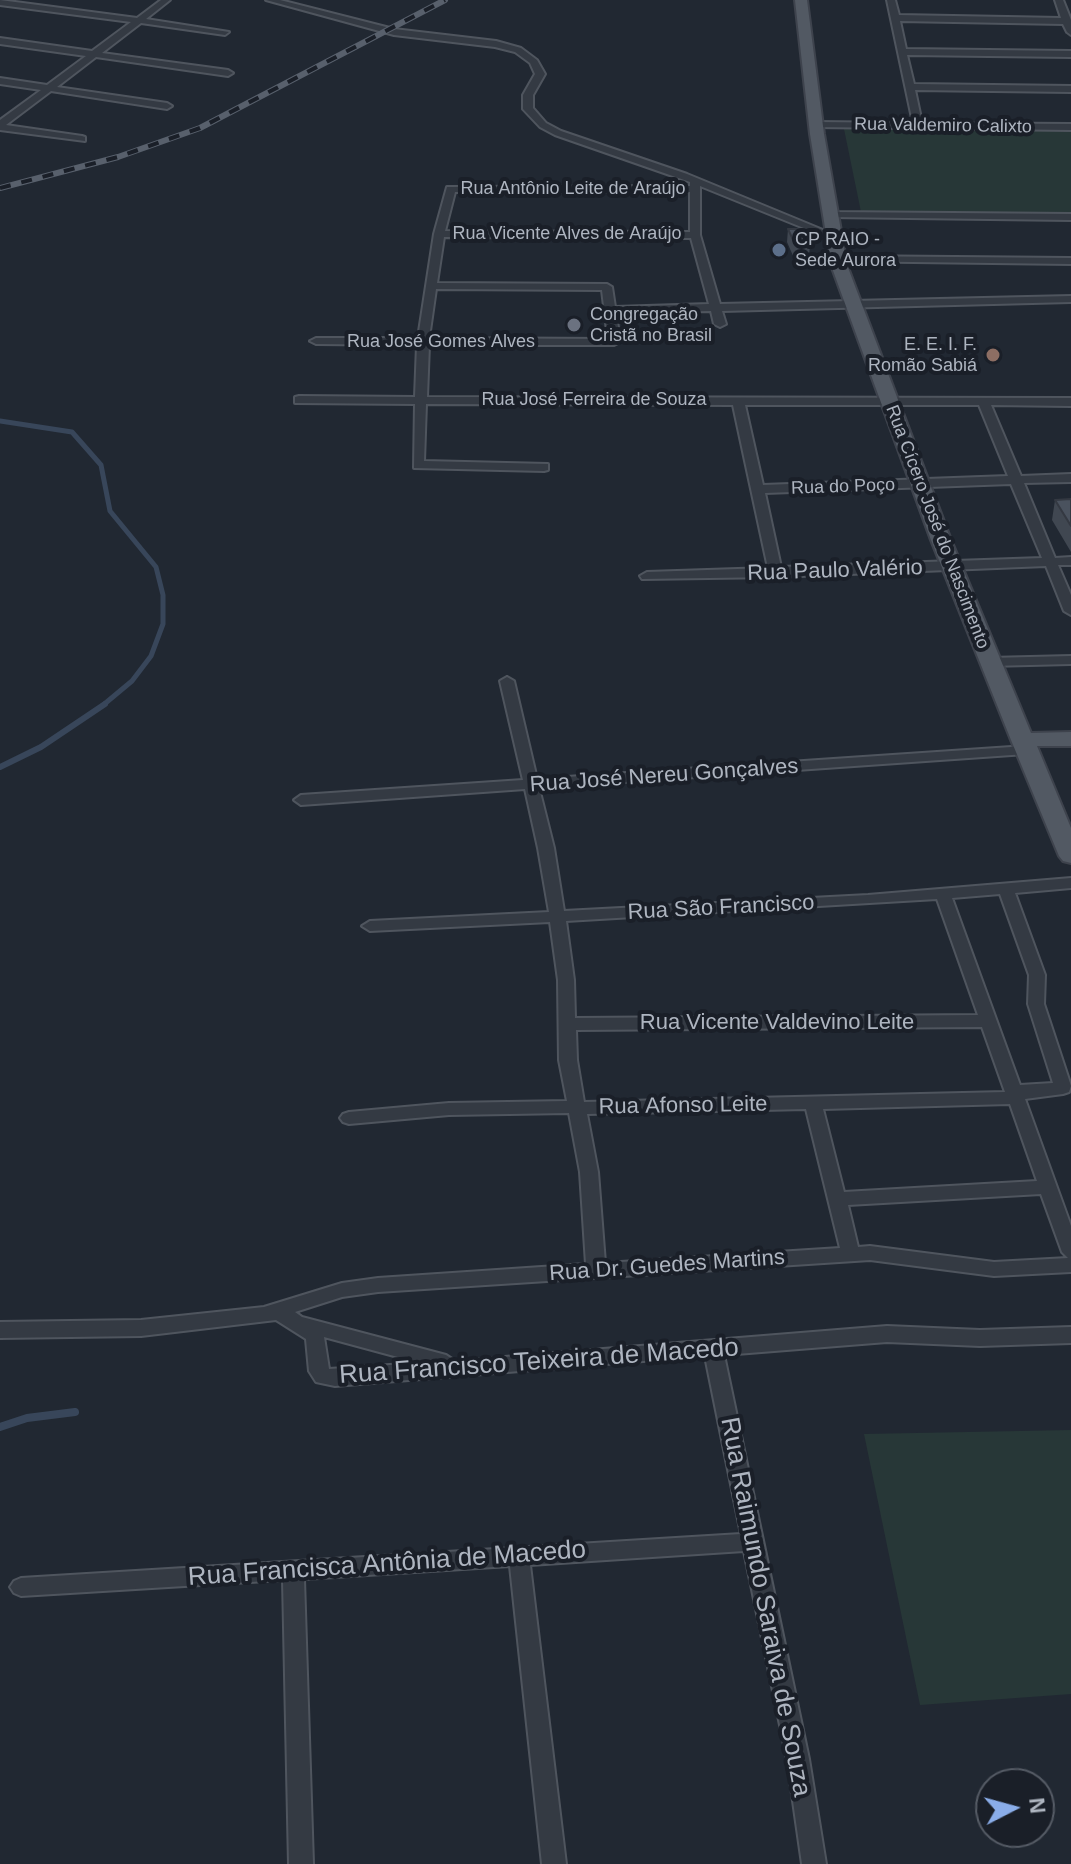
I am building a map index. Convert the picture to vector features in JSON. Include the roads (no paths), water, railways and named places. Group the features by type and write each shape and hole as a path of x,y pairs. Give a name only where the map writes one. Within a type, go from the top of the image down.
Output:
{"main road":[{"name":"Rua Cícero José do Nascimento","path":"801,0 816,125 838,259 888,400 989,662 1071,856"},
{"name":"Rua José Nereu Gonçalves","path":"1024,745 1071,739"}],"street":[{"path":"0,126 166,0"},
{"path":"270,0 387,31 496,44 518,50 534,62 540,74 528,95 528,109 536,120 558,133 835,237"},
{"path":"891,0 918,126"},
{"path":"1059,0 1071,32"},
{"path":"0,2 225,32"},
{"path":"895,18 1067,21"},
{"path":"0,41 228,73"},
{"path":"903,52 1071,54"},
{"path":"0,81 167,106"},
{"path":"910,87 1071,89"},
{"name":"Rua Valdemiro Calixto","path":"816,125 1071,127"},
{"path":"0,126 82,139"},
{"path":"695,185 695,235 720,324"},
{"name":"Rua Antônio Leite de Araújo","path":"439,234 451,189 695,185"},
{"path":"832,215 1071,217"},
{"path":"439,234 423,342 418,465 544,467"},
{"name":"Rua Vicente Alves de Araújo","path":"439,234 695,235"},
{"path":"838,259 1071,261"},
{"path":"432,286 607,287 610,310 1071,299"},
{"name":"Rua José Gomes Alves","path":"316,341 614,342 610,310"},
{"name":"Rua José Ferreira de Souza","path":"299,400 1071,402"},
{"path":"738,400 776,573"},
{"path":"983,401 1071,611"},
{"name":"Rua do Poço","path":"758,489 1071,478"},
{"name":"Rua Paulo Valério","path":"647,576 1071,561"},
{"path":"989,662 1071,660"},
{"path":"507,681 558,917 566,980 568,1060 590,1182 596,1271"},
{"name":"Rua José Nereu Gonçalves","path":"301,800 531,785 1024,745"},
{"name":"Rua São Francisco","path":"370,926 943,894 1071,883"},
{"name":"Rua Afonso Leite","path":"349,1118 449,1109 813,1104 1016,1095 1063,1088 1036,1004 1037,975 1006,889"},
{"path":"943,894 1071,1252"},
{"name":"Rua Vicente Valdevino Leite","path":"566,1024 988,1021"},
{"path":"813,1104 851,1254"},
{"path":"837,1199 1048,1187"},
{"name":"Rua Dr. Guedes Martins","path":"265,1314 363,1286 851,1254 891,1253 994,1269 1071,1265"},
{"path":"0,1330 141,1328 265,1314 288,1317 306,1326 464,1367"},
{"name":"Rua Francisco Teixeira de Macedo","path":"288,1317 315,1338 319,1371 326,1377 713,1350 887,1334 970,1338 1071,1335"},
{"name":"Rua Raimundo Saraiva de Souza","path":"713,1350 798,1759 814,1864"},
{"name":"Rua Francisca Antônia de Macedo","path":"21,1587 753,1542"},
{"path":"519,1556 554,1864"},
{"path":"293,1570 301,1864"}],"waterway":[{"path":"0,421 72,432 101,465 110,511 156,567 163,595 163,624 151,656 132,681 102,706"},
{"path":"0,767 41,747 105,704"},
{"path":"0,1427 27,1418 75,1412"}],"railway":[{"path":"0,188 118,157 200,128 445,0"}],"place":[{"name":"CP RAIO - Sede Aurora","path":"779,250"},
{"name":"Congregação Cristã no Brasil","path":"574,325"},
{"name":"E. E. I. F. Romão Sabiá","path":"993,355"}]}
